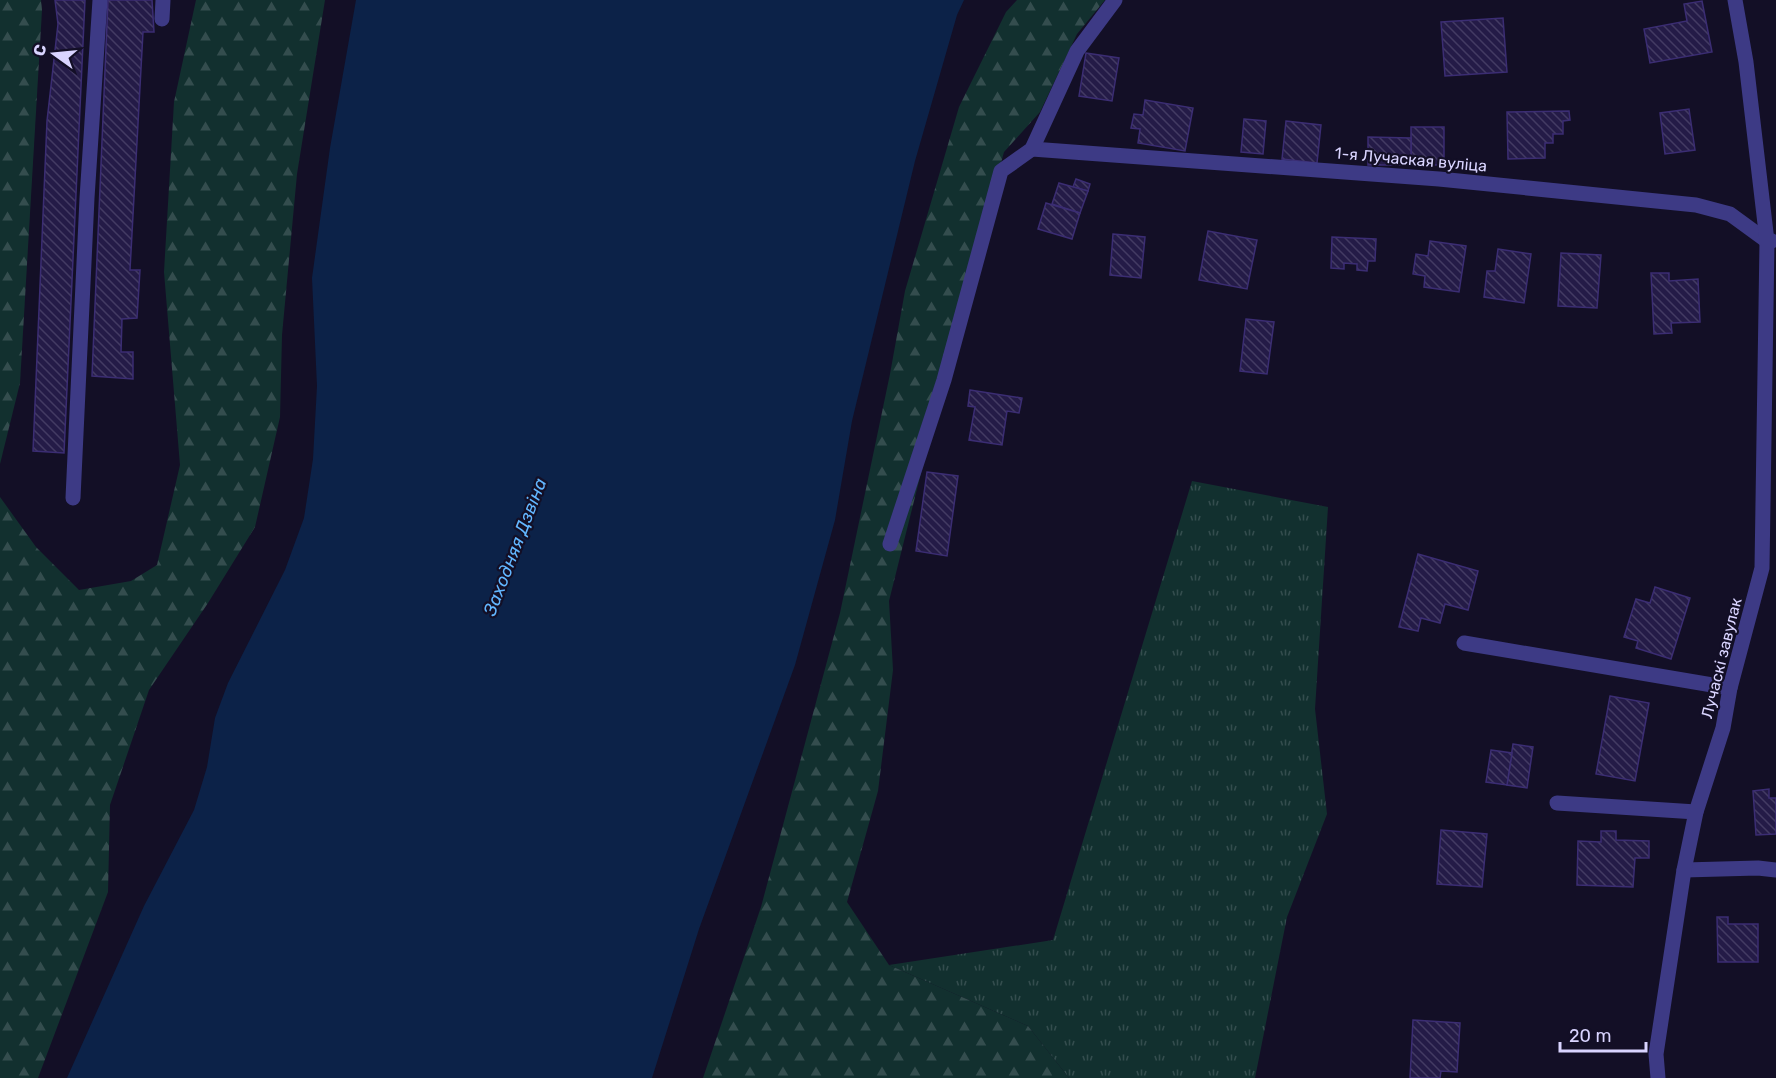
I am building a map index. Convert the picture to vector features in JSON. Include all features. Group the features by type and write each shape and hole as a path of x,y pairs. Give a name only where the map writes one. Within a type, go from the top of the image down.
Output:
{"street":[{"path":"73,498 99,0"},
{"path":"162,19 163,0"},
{"path":"890,544 944,380 1001,171 1032,149 1077,51 1115,0"},
{"name":"Лучаскі завулак","path":"1658,1078 1656,1054 1684,870 1696,812 1723,728 1730,688 1769,567 1771,241 1735,0"},
{"name":"1-я Лучаская вуліца","path":"1032,149 1439,179 1696,205 1730,214 1771,241"},
{"path":"1464,644 1730,688"},
{"path":"1557,803 1696,812"},
{"path":"1684,870 1758,868 1776,870"}],"green space":[{"path":"0,0 41,0 42,10 20,383 0,464"},
{"path":"196,0 325,0 297,174 282,335 280,417 255,527 208,603 149,690 110,805 108,892 38,1078 0,1078 0,497 36,547 79,590 131,581 157,565 180,465 164,272 174,102"},
{"path":"1017,0 1105,0 1077,34 1040,112 1004,152 975,257 889,601 893,670 878,791 847,902 889,965 1028,1026 1069,1078 703,1078 761,907 840,613 905,291 959,107 1006,12"},
{"path":"1192,481 1328,507 1315,709 1327,814 1287,917 1255,1078 1069,1078 1028,1026 889,965 1053,940"}],"water":[{"name":"Заходняя Дзвіна","path":"356,0 964,0 957,15 915,161 852,421 835,520 795,665 699,929 652,1078 67,1078 144,906 194,810 207,767 215,718 228,683 285,570 304,518 313,459 317,386 312,278 330,148"}],"building":[{"path":"55,0 85,0 64,453 33,451 47,121 58,24"},
{"path":"108,0 152,0 154,32 143,32 130,270 140,270 137,318 122,319 121,352 133,352 133,379 92,376"},
{"path":"1702,1 1712,52 1650,63 1644,29 1687,21 1684,4"},
{"path":"1503,18 1507,72 1445,76 1441,22"},
{"path":"1086,53 1119,58 1112,101 1079,96"},
{"path":"1145,100 1193,108 1185,151 1138,143 1140,129 1131,128 1134,114 1143,115"},
{"path":"1689,109 1695,150 1665,154 1660,113"},
{"path":"1569,111 1570,120 1563,121 1563,134 1553,134 1553,143 1545,143 1545,158 1508,159 1507,112"},
{"path":"1244,119 1266,121 1263,154 1241,152"},
{"path":"1286,121 1321,125 1317,163 1282,159"},
{"path":"1411,127 1444,127 1444,165 1411,165"},
{"path":"1368,137 1411,138 1411,165 1368,165"},
{"path":"1076,179 1090,184 1088,191 1073,187"},
{"path":"1059,183 1088,191 1080,213 1052,204"},
{"path":"1046,203 1080,213 1072,239 1038,229"},
{"path":"1208,231 1257,240 1247,289 1199,280"},
{"path":"1113,234 1145,237 1141,278 1110,275"},
{"path":"1332,237 1376,239 1375,261 1368,261 1367,271 1357,270 1357,264 1344,263 1344,269 1331,268"},
{"path":"1430,241 1466,246 1459,292 1424,287 1425,276 1413,274 1416,254 1428,256"},
{"path":"1498,249 1531,254 1524,303 1484,297 1487,271 1495,271"},
{"path":"1561,253 1601,255 1597,308 1558,306"},
{"path":"1651,273 1669,273 1669,281 1698,279 1700,322 1671,323 1672,333 1654,334"},
{"path":"1246,319 1274,322 1267,374 1240,371"},
{"path":"970,390 1022,398 1019,413 1007,411 1002,445 969,440 975,407 968,406"},
{"path":"927,472 958,476 947,556 916,551"},
{"path":"1418,554 1478,571 1468,610 1445,604 1440,623 1421,618 1418,631 1399,627"},
{"path":"1655,587 1690,598 1671,659 1636,648 1638,641 1624,637 1636,599 1650,603"},
{"path":"1610,696 1649,703 1635,781 1596,774"},
{"path":"1513,744 1533,747 1527,788 1507,785"},
{"path":"1491,750 1512,753 1507,785 1486,782"},
{"path":"1769,789 1769,798 1776,798 1776,834 1756,835 1753,791"},
{"path":"1441,830 1487,834 1482,887 1437,884"},
{"path":"1601,831 1616,831 1616,840 1649,841 1649,858 1635,858 1633,887 1577,885 1578,841 1601,842"},
{"path":"1717,917 1728,917 1728,924 1758,924 1758,962 1718,962"},
{"path":"1413,1020 1460,1023 1457,1072 1441,1071 1440,1078 1410,1078"}]}
